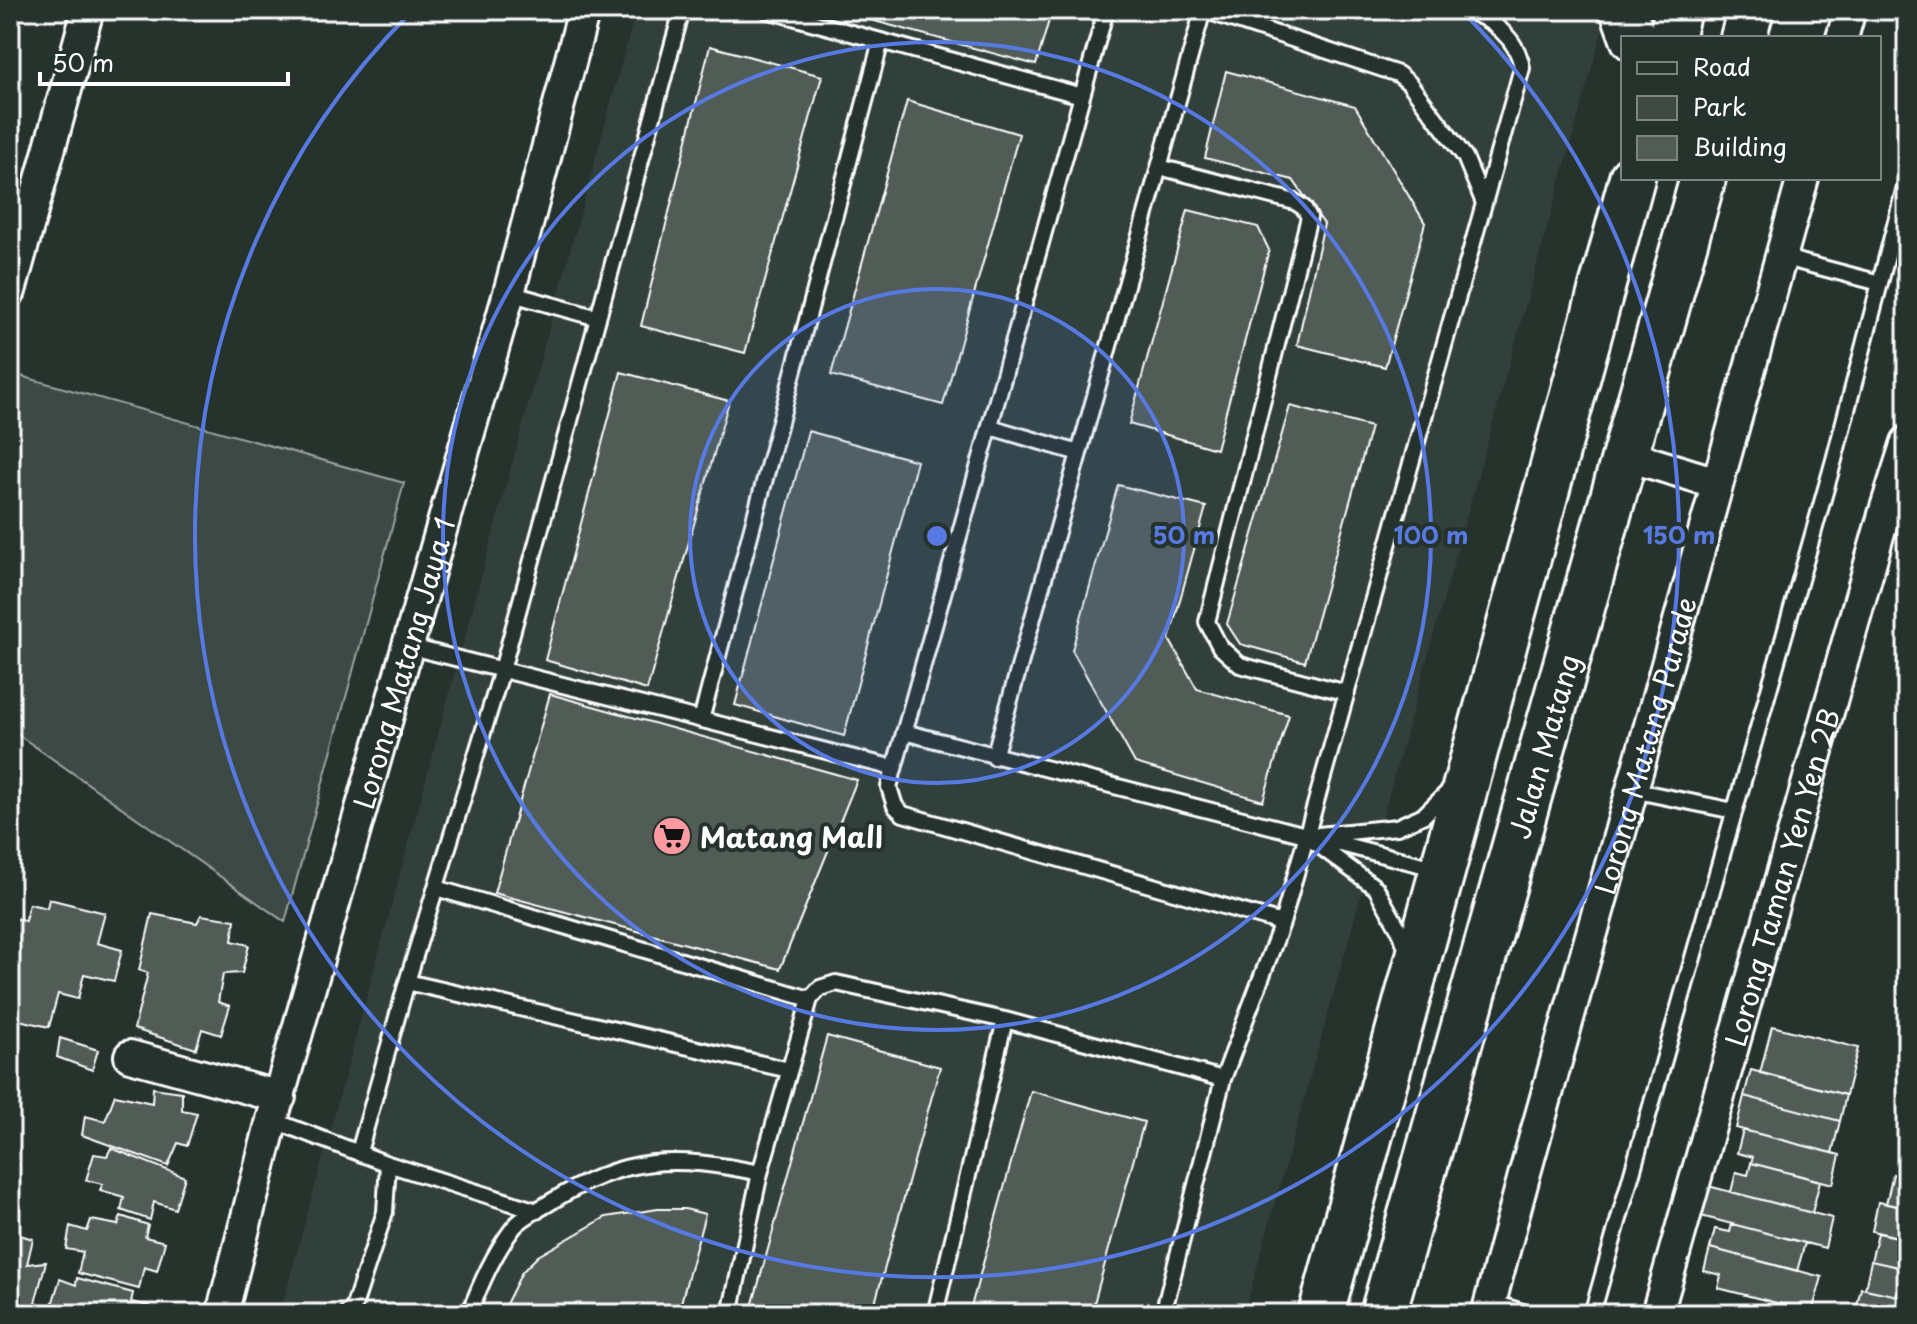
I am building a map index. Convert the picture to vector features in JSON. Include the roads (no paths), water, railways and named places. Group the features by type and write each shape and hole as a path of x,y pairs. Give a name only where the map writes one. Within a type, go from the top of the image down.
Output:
{"main road":[{"path":"1623,10 1632,36"},
{"path":"1672,36 1678,10"},
{"path":"1744,36 1751,10"},
{"path":"1321,1314 1631,180"},
{"name":"Jalan Matang","path":"1383,1314 1702,180"},
{"path":"1414,1203 1420,1083 1471,899 1443,870"}],"street":[{"path":"10,291 88,10"},
{"name":"Lorong Matang Jaya 1","path":"224,1314 276,1109 509,293 584,10"},
{"path":"1843,36 1850,10"},
{"name":"Lorong Matang Parade","path":"1489,1308 1802,180"},
{"name":"Lorong Taman Yen Yen 2B","path":"1657,1314 1907,444"},
{"path":"1625,455 1717,483"},
{"path":"130,1056 276,1109"}],"lane":[{"path":"359,1152 502,670 682,10"},
{"path":"767,10 1082,96"},
{"path":"1106,10 889,787 895,806 903,814 1282,923"},
{"path":"994,757 1204,10 1398,74 1409,83 1465,157 1484,203"},
{"path":"1163,1314 1223,1079 1282,923 1522,68 1516,47 1504,33 1490,22 1463,10"},
{"path":"701,720 881,41"},
{"path":"1159,167 1295,202 1304,208 1309,217 1207,622 1220,647 1240,665 1347,693"},
{"path":"1592,1314 1834,460 1907,179"},
{"path":"1781,257 1880,283"},
{"path":"509,293 598,318"},
{"path":"990,427 1079,453"},
{"path":"407,646 894,768"},
{"path":"904,732 1443,870"},
{"path":"1306,836 1397,827 1424,815 1457,783 1473,759"},
{"path":"1632,790 1734,811"},
{"path":"1306,836 1376,888 1400,931 1414,974"},
{"path":"436,888 810,999"},
{"path":"407,982 789,1070"},
{"path":"730,1314 760,1173 810,999 820,988 836,983 1005,1020 1223,1079"},
{"path":"935,1314 1005,1020"},
{"path":"276,1109 388,1164 537,1211"},
{"path":"469,1314 485,1274 516,1224 594,1178 646,1162 707,1162 760,1173"},
{"path":"346,1314 353,1309 385,1212 388,1164"},
{"path":"1489,1308 1529,1314"}],"place":[{"name":"Matang Mall","path":"672,836"}]}
